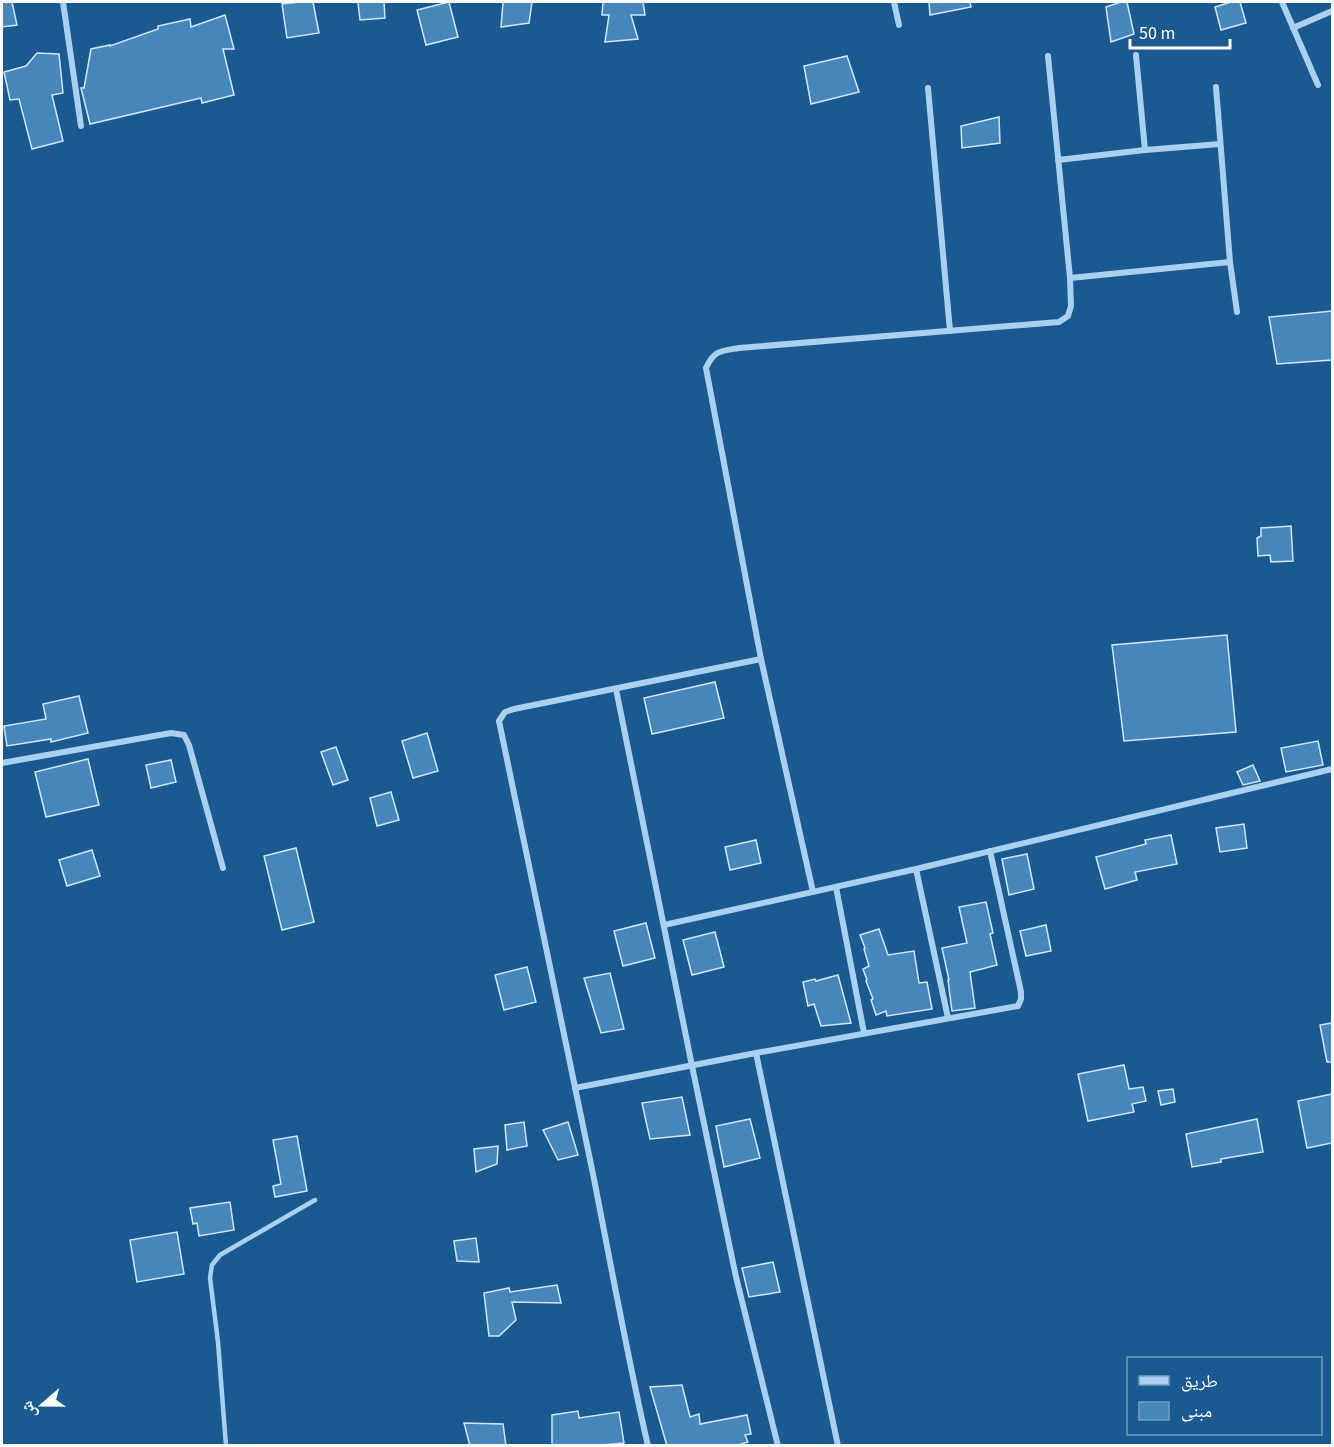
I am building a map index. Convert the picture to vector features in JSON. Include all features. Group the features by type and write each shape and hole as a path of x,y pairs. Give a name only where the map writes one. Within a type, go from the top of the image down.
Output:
{"street":[{"path":"63,2 81,126"},
{"path":"894,2 898,25"},
{"path":"1282,2 1318,86"},
{"path":"1293,27 1332,11"},
{"path":"1136,55 1145,150"},
{"path":"813,892 761,659 706,368 711,357 722,351 739,348 1059,321 1068,316 1071,306 1070,278 1048,56"},
{"path":"1216,87 1230,262 1237,312"},
{"path":"928,88 950,331"},
{"path":"1058,160 1220,144"},
{"path":"1070,278 1230,262"},
{"path":"648,1446 500,721 504,712 513,709 761,659"},
{"path":"616,689 736,1277 778,1446"},
{"path":"2,763 171,734 184,735 189,745 223,868"},
{"path":"664,925 836,887 1332,769"},
{"path":"575,1088 1018,1006 1021,992 990,851"},
{"path":"916,868 948,1018"},
{"path":"836,887 864,1033"},
{"path":"756,1053 838,1446"}],"lane":[{"path":"226,1446 218,1342 210,1278 212,1265 220,1255 315,1200"}],"building":[{"path":"2,2 12,2 17,25 2,27"},
{"path":"313,2 319,33 287,38 282,4"},
{"path":"358,2 384,2 385,18 360,20"},
{"path":"449,2 458,37 426,45 417,10"},
{"path":"503,2 532,2 529,23 501,27"},
{"path":"603,2 643,2 645,15 631,15 638,39 605,42 609,15 602,15"},
{"path":"929,2 970,2 971,7 930,15"},
{"path":"1127,2 1134,34 1111,42 1106,7"},
{"path":"1240,2 1246,23 1221,30 1215,7"},
{"path":"225,15 234,49 223,49 234,95 202,103 201,98 90,124 81,88 84,88 91,49 110,46 158,29 158,26 190,19 191,27"},
{"path":"37,53 59,54 63,93 52,95 63,141 32,149 19,99 10,100 4,72 26,66"},
{"path":"847,56 859,92 811,104 804,66"},
{"path":"999,117 1000,143 962,148 961,126"},
{"path":"1332,311 1332,360 1277,364 1269,317"},
{"path":"1291,526 1293,561 1271,562 1270,555 1258,556 1257,538 1261,536 1261,528"},
{"path":"1227,635 1236,732 1124,741 1112,645"},
{"path":"715,682 724,718 652,734 644,698"},
{"path":"79,696 88,733 51,742 51,739 7,746 4,726 46,719 43,704"},
{"path":"427,733 438,771 413,778 402,741"},
{"path":"1318,741 1323,765 1286,772 1281,748"},
{"path":"336,747 348,780 333,785 321,752"},
{"path":"88,759 99,805 46,817 35,772"},
{"path":"171,760 176,782 151,788 146,765"},
{"path":"1253,765 1260,781 1243,785 1237,772"},
{"path":"391,792 399,820 377,826 370,798"},
{"path":"1244,824 1247,848 1220,852 1216,828"},
{"path":"1171,835 1177,864 1135,872 1137,880 1105,889 1096,857 1146,844 1145,840"},
{"path":"756,840 761,863 730,870 725,847"},
{"path":"296,848 314,922 282,930 264,856"},
{"path":"92,850 100,876 67,886 59,860"},
{"path":"1027,854 1034,889 1009,895 1002,859"},
{"path":"986,902 997,965 970,972 975,1008 952,1011 949,980 942,948 967,943 959,907"},
{"path":"646,923 655,958 623,966 614,931"},
{"path":"1046,925 1051,951 1026,956 1020,931"},
{"path":"879,929 888,955 914,951 919,983 927,982 932,1009 887,1016 886,1011 876,1015 863,969 869,966 860,935"},
{"path":"715,932 724,967 692,975 683,940"},
{"path":"527,967 536,1002 504,1010 495,975"},
{"path":"610,973 624,1029 601,1033 584,978"},
{"path":"838,975 851,1023 821,1026 814,1004 808,1006 803,982"},
{"path":"1332,1023 1332,1062 1327,1062 1320,1025"},
{"path":"1124,1065 1129,1089 1143,1087 1146,1101 1132,1104 1134,1112 1088,1121 1078,1074"},
{"path":"1173,1089 1175,1102 1161,1105 1158,1091"},
{"path":"1332,1094 1332,1143 1307,1148 1298,1101"},
{"path":"682,1097 690,1135 650,1139 642,1103"},
{"path":"750,1119 760,1158 724,1167 716,1126"},
{"path":"1257,1119 1263,1152 1221,1159 1221,1162 1192,1167 1186,1134"},
{"path":"524,1122 527,1146 507,1150 505,1125"},
{"path":"568,1122 578,1155 558,1160 543,1130"},
{"path":"297,1136 307,1191 275,1197 273,1186 281,1184 273,1140"},
{"path":"498,1146 497,1164 476,1172 474,1149"},
{"path":"230,1202 234,1230 199,1236 197,1223 193,1224 190,1208"},
{"path":"177,1232 184,1274 137,1282 130,1240"},
{"path":"476,1238 479,1262 457,1261 454,1241"},
{"path":"773,1262 780,1292 749,1297 742,1268"},
{"path":"557,1285 561,1303 512,1302 516,1320 499,1336 489,1336 484,1293 509,1288 510,1292"},
{"path":"682,1385 690,1417 699,1414 700,1424 747,1415 751,1434 745,1435 748,1442 735,1446 667,1446 650,1387"},
{"path":"578,1411 579,1418 619,1412 624,1443 552,1446 552,1415"},
{"path":"464,1423 503,1424 506,1446 470,1446"}]}
